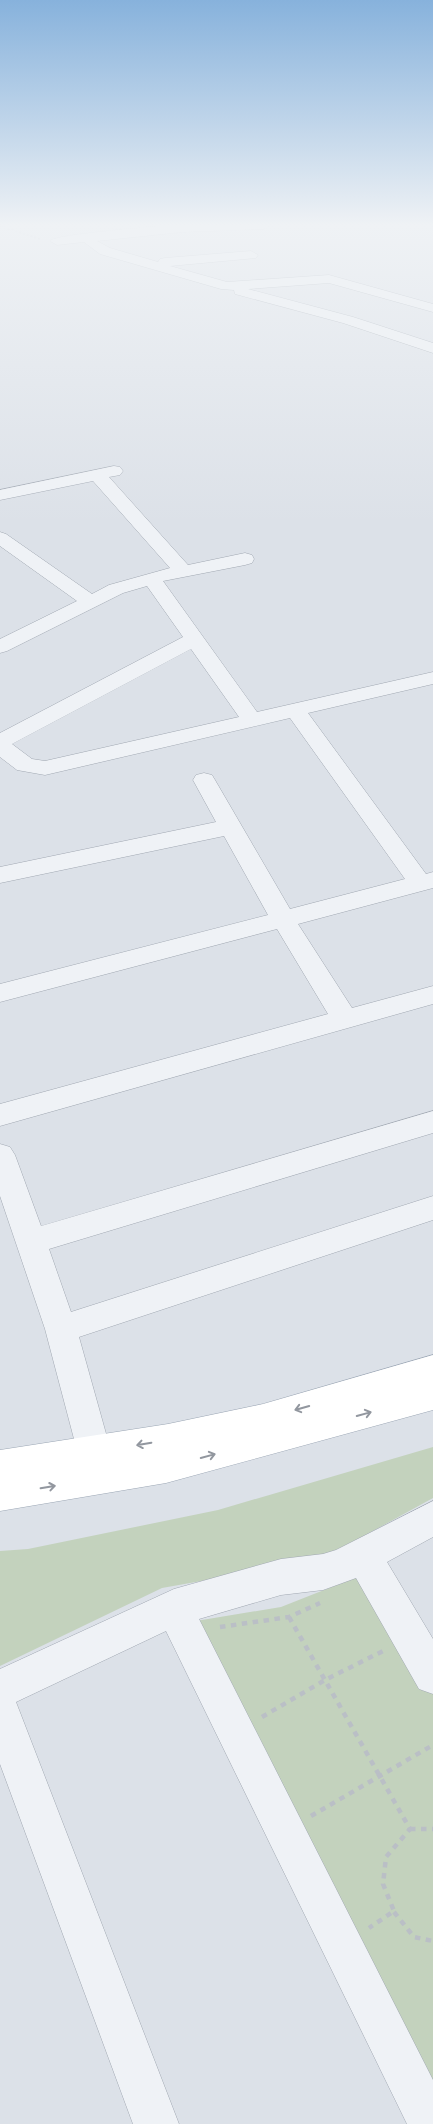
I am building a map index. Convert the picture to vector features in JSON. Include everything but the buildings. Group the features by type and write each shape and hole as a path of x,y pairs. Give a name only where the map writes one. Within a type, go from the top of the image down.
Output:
{"main road":[{"path":"0,1494 98,1465 168,1440 263,1419 433,1370"},
{"path":"0,1466 98,1465 166,1467 433,1395"}],"street":[{"path":"361,324 433,348"},
{"path":"0,495 118,470"},
{"path":"97,475 183,571"},
{"path":"0,538 91,602"},
{"path":"0,647 116,589 151,578 245,559"},
{"path":"151,578 252,720"},
{"path":"0,742 195,639"},
{"path":"0,746 25,765 45,768 425,679 433,700"},
{"path":"0,993 427,881 295,710"},
{"path":"204,780 283,919 345,1019"},
{"path":"0,876 230,827"},
{"path":"0,1115 433,995"},
{"path":"31,1242 433,1122"},
{"path":"3,1172 31,1242 61,1329 98,1465"},
{"path":"61,1329 433,1208"},
{"path":"0,1689 174,1608 281,1577 323,1572 363,1556 433,1518"},
{"path":"363,1556 433,1674"},
{"path":"174,1608 431,2124"},
{"path":"0,1711 156,2124"}],"path":[{"path":"216,1628 289,1617 324,1602"},
{"path":"289,1617 410,1829"},
{"path":"255,1722 324,1680 395,1645"},
{"path":"304,1820 433,1745"},
{"path":"433,1829 410,1829 386,1857 383,1884 394,1911 414,1937 433,1941"},
{"path":"362,1933 394,1911"}],"green space":[{"path":"433,1447 433,1498 320,1560 162,1588 0,1666 0,1551 28,1549 218,1510"},
{"path":"362,1575 433,1693 433,2098 196,1621 281,1607"}]}
